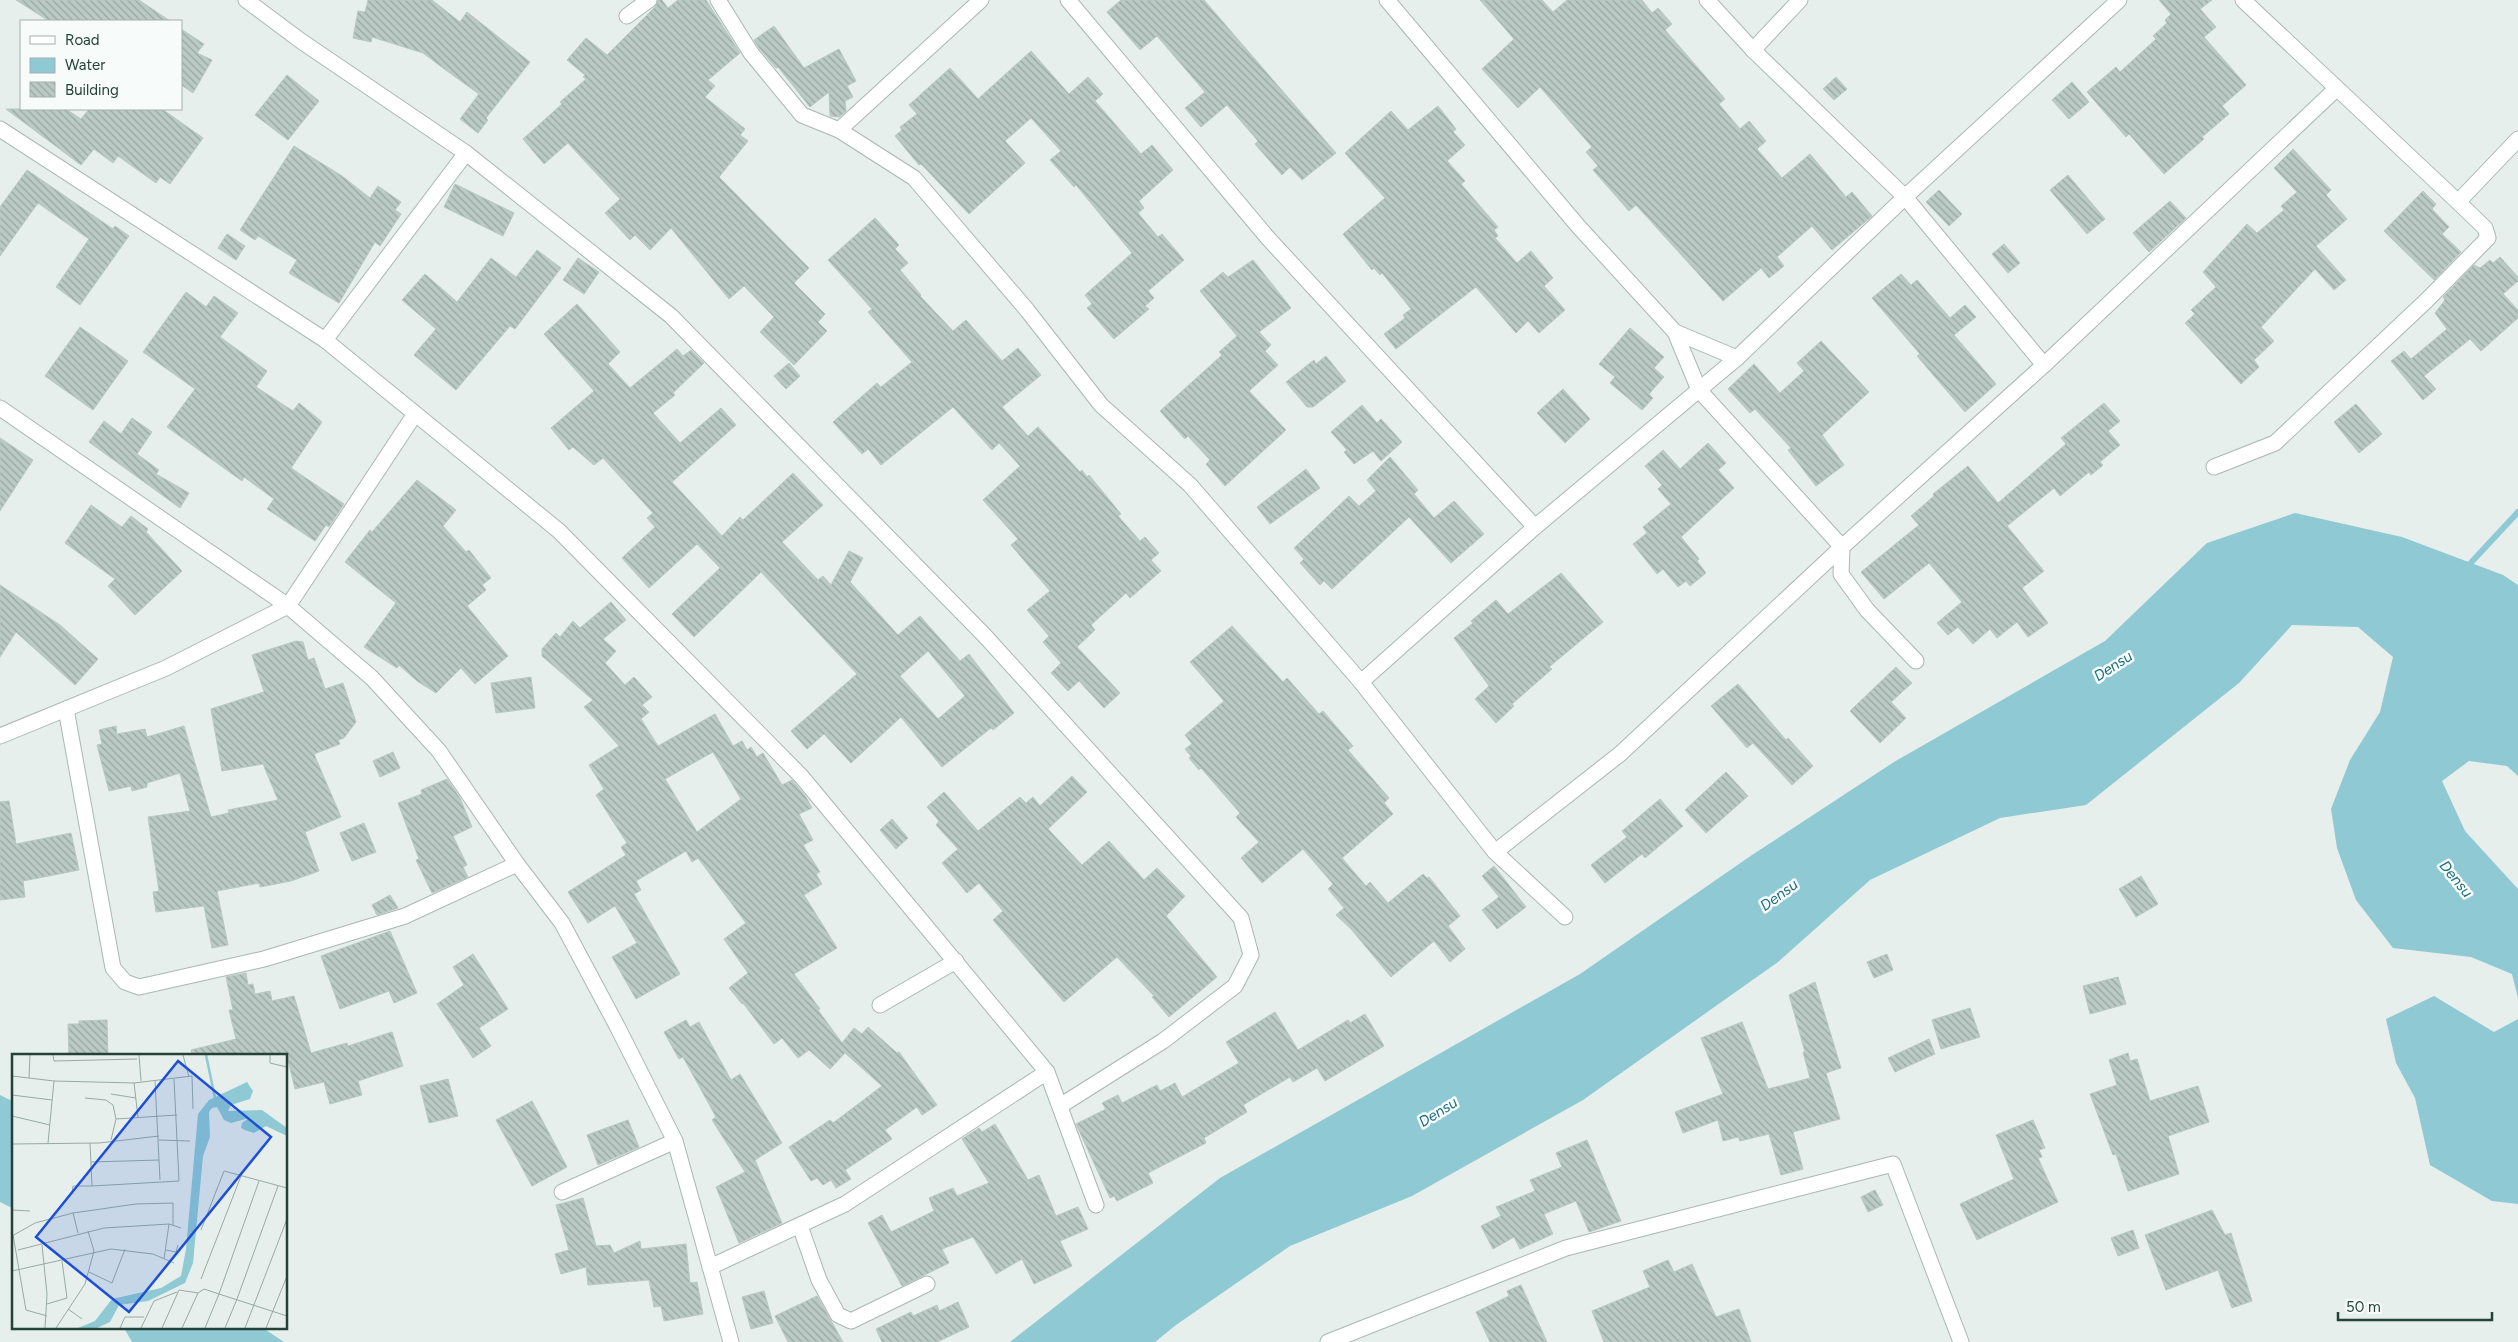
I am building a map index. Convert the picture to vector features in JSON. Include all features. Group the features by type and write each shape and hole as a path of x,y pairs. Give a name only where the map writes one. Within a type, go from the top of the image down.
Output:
{"street":[{"path":"246,0 301,41 466,153 671,316 985,636 1241,918 1251,955 1236,986 1163,1041 1060,1106"},
{"path":"627,16 649,0"},
{"path":"718,0 751,53 802,115 839,130 914,178 1027,310 1101,405 1190,485 1360,682 1495,852 1565,917"},
{"path":"839,130 981,0"},
{"path":"1068,0 1267,237 1535,527"},
{"path":"1387,0 1578,226 1675,332 1699,390 1842,547 1841,574 1867,610 1916,661"},
{"path":"1707,0 1753,50 1905,197 2044,365"},
{"path":"1753,50 1800,0"},
{"path":"1360,682 1535,527 1737,358 1905,197 2119,0"},
{"path":"2214,466 2275,443 2427,300 2488,238 2485,228 2243,0"},
{"path":"1495,852 1620,754 1842,547 2044,365 2336,88"},
{"path":"0,129 325,340 559,531 801,776 1048,1072 1096,1205"},
{"path":"2458,202 2518,139"},
{"path":"325,340 466,153"},
{"path":"1675,332 1737,358"},
{"path":"0,408 288,606 372,678 425,734 517,864 562,923 618,1026 675,1141 731,1342"},
{"path":"0,736 166,668 288,606 415,414"},
{"path":"66,709 113,968 125,982 139,987 264,959 405,916 517,864"},
{"path":"880,1005 956,961"},
{"path":"710,1267 845,1204 1048,1072"},
{"path":"562,1192 675,1141"},
{"path":"1328,1342 1566,1248 1893,1164 1961,1342"},
{"path":"800,1226 824,1289 838,1315 851,1321 927,1284"}],"water":[{"name":"Densu","path":"2295,513 2402,537 2503,575 2518,585 2518,776 2507,766 2469,761 2442,781 2465,831 2518,889 2518,998 2512,974 2471,957 2393,948 2356,900 2337,848 2331,809 2350,760 2380,712 2393,657 2358,627 2292,625 2239,683 2086,805 2000,818 1870,880 1778,962 1583,1100 1412,1196 1290,1246 1176,1325 1155,1342 1010,1342 1220,1178 1580,974 1752,855 1894,762 2105,641 2207,543"},
{"path":"2434,996 2494,1032 2518,1019 2518,1204 2492,1201 2430,1165 2415,1098 2396,1063 2386,1019"},
{"path":"0,1095 12,1101 12,1208 0,1202"},
{"path":"125,1330 266,1330 284,1342 132,1342"}],"building":[{"path":"16,0 139,0 169,20 47,20"},
{"path":"368,0 432,0 460,22 467,12 530,62 486,118 488,120 478,133 460,119 479,94 423,53 372,37 371,42 353,38 358,11 365,12"},
{"path":"658,0 662,0 668,8 678,0 706,0 740,53 708,80 715,86 705,97 745,129 740,135 748,141 719,177 809,268 794,283 825,314 818,322 827,331 794,365 760,332 774,317 744,286 729,299 671,228 650,250 635,235 630,240 605,213 620,199 568,143 544,164 523,139 562,104 560,102 586,79 583,77 585,75 567,60 586,38 607,55 655,7"},
{"path":"1121,0 1204,0 1336,153 1302,180 1290,167 1282,175 1255,144 1258,141 1227,105 1201,127 1185,108 1205,92 1157,36 1140,50 1107,12"},
{"path":"1480,0 1542,0 1553,12 1567,0 1642,0 1652,13 1658,8 1672,24 1665,30 1725,99 1719,104 1740,129 1749,121 1766,141 1757,149 1782,178 1810,154 1846,197 1852,192 1872,216 1832,250 1812,226 1777,257 1784,266 1769,278 1761,268 1723,301 1636,205 1629,211 1593,170 1598,166 1586,152 1592,147 1540,87 1518,108 1482,69 1514,39"},
{"path":"2159,0 2212,0 2200,9 2216,27 2204,37 2246,85 2222,106 2229,114 2164,174 2129,134 2126,137 2087,92 2116,67 2120,72 2156,39 2153,36 2167,23 2165,20 2171,14"},
{"path":"774,26 804,68 839,49 856,81 847,86 853,97 845,101 846,111 839,117 830,116 829,92 810,107 778,67 776,68 759,48 754,40"},
{"path":"182,30 204,44 197,53 212,60 193,93 182,86"},
{"path":"1031,51 1069,94 1088,77 1103,94 1095,101 1141,154 1152,145 1173,170 1139,201 1144,208 1138,213 1158,237 1162,234 1184,260 1148,291 1154,298 1145,306 1149,309 1114,339 1087,308 1092,304 1085,295 1132,253 1076,185 1074,187 1050,160 1061,151 1031,118 1005,141 1025,163 969,214 921,164 919,165 895,136 902,130 900,127 917,114 909,105 950,68 978,99"},
{"path":"287,75 319,101 288,140 255,115"},
{"path":"1836,77 1847,89 1834,100 1823,89"},
{"path":"2072,82 2089,102 2069,119 2052,100"},
{"path":"1438,106 1456,129 1453,132 1465,145 1447,161 1465,181 1461,184 1498,227 1494,230 1498,236 1495,238 1517,263 1531,251 1553,278 1544,286 1565,310 1539,333 1528,321 1516,333 1476,287 1396,349 1384,334 1405,318 1403,315 1411,309 1382,273 1380,275 1374,268 1372,270 1343,234 1385,198 1345,153 1391,111 1408,130"},
{"path":"6,109 68,110 81,119 88,110 163,110 203,138 170,184 160,177 156,183 118,156 113,163 94,149 81,165"},
{"path":"294,146 342,176 370,198 378,186 401,202 395,210 401,214 380,246 375,242 339,303 289,273 297,260 258,236 255,240 240,230"},
{"path":"2293,149 2331,190 2326,195 2347,219 2316,246 2346,280 2334,290 2315,269 2261,327 2274,341 2254,360 2259,367 2241,384 2185,323 2195,314 2191,310 2216,287 2203,272 2247,224 2257,233 2284,210 2281,206 2297,192 2274,168"},
{"path":"27,170 113,229 115,226 129,236 80,305 56,287 89,239 38,203 0,256 0,207"},
{"path":"2068,175 2105,219 2087,234 2050,190"},
{"path":"455,184 514,213 503,236 444,207"},
{"path":"1939,190 1962,214 1949,226 1926,202"},
{"path":"2423,191 2436,204 2432,209 2449,227 2442,234 2461,252 2434,280 2384,231"},
{"path":"2170,201 2186,218 2149,252 2133,233"},
{"path":"875,218 899,245 895,249 908,263 900,270 920,296 953,331 966,320 1002,361 1018,348 1041,375 1002,407 1028,436 1038,427 1080,472 1082,470 1087,477 1089,475 1121,514 1118,516 1140,541 1145,537 1159,553 1151,560 1161,571 1130,598 1126,593 1091,625 1095,630 1077,647 1120,693 1104,708 1079,681 1068,691 1051,673 1061,663 1043,642 1049,636 1027,610 1050,591 1011,545 1018,539 983,500 1020,466 999,443 992,450 953,407 881,465 868,449 862,454 833,422 877,383 881,387 912,362 868,312 872,309 828,260"},
{"path":"227,234 245,246 236,260 218,248"},
{"path":"2004,244 2020,263 2008,273 1992,254"},
{"path":"537,250 561,268 515,329 510,326 456,390 414,355 436,329 402,300 425,274 457,302 491,258 516,277"},
{"path":"2500,257 2518,277 2518,281 2503,294 2518,310 2518,318 2481,351 2470,339 2424,376 2436,389 2423,400 2391,361 2404,351 2411,359 2447,329 2435,313 2445,300 2443,297 2474,265 2480,268 2490,260 2493,263"},
{"path":"578,258 599,272 584,294 563,280"},
{"path":"1253,260 1291,308 1259,332 1271,345 1265,351 1278,365 1249,391 1286,430 1225,486 1206,464 1210,460 1188,436 1185,439 1160,411 1222,355 1219,352 1237,336 1200,291 1223,272 1228,277"},
{"path":"1901,274 1911,285 1917,280 1950,318 1965,305 1976,317 1954,335 1996,384 1965,412 1917,356 1920,354 1872,298"},
{"path":"186,292 206,307 214,296 238,313 220,337 267,371 256,387 293,411 299,403 322,422 291,468 344,504 329,527 326,525 315,541 267,509 274,499 244,477 242,481 167,427 195,389 143,352"},
{"path":"577,304 620,352 608,364 630,388 677,349 683,356 691,350 704,363 673,393 675,395 653,413 680,443 721,408 736,425 672,482 722,536 740,517 743,520 793,473 823,505 782,542 818,580 823,576 831,585 849,551 863,558 850,582 898,635 920,616 960,661 969,654 1014,713 993,730 991,728 942,767 901,717 851,763 824,734 807,749 791,731 857,674 761,572 694,637 672,614 720,568 697,544 649,588 622,558 655,527 647,518 653,513 603,458 594,465 573,447 569,450 551,428 594,391 544,334","holes":["928,651 965,696 938,719 900,676"]},
{"path":"80,327 128,361 93,410 45,376"},
{"path":"1630,328 1664,357 1654,368 1664,377 1649,394 1653,398 1642,410 1610,383 1615,377 1599,364"},
{"path":"1821,341 1869,392 1822,435 1844,465 1816,486 1788,450 1791,448 1755,409 1750,413 1728,389 1754,364 1780,393 1804,371 1797,363"},
{"path":"1326,356 1346,381 1313,407 1307,407 1286,382 1314,360 1316,364"},
{"path":"789,363 800,376 786,389 774,376"},
{"path":"1563,389 1590,419 1565,443 1537,413"},
{"path":"2104,403 2120,421 2108,431 2120,445 2100,462 2103,465 2091,475 2089,472 2060,496 2054,488 2007,526 2044,571 2022,588 2048,623 2028,637 2017,622 1997,638 1990,629 1973,644 1958,627 1948,635 1937,623 1962,602 1929,563 1884,599 1861,572 1919,525 1911,516 1934,496 1933,494 1968,466 1998,503 2066,444 2061,438"},
{"path":"2356,404 2382,434 2359,453 2334,422"},
{"path":"1362,405 1377,423 1381,419 1402,442 1381,461 1373,451 1354,464 1344,452 1347,450 1331,432"},
{"path":"132,418 152,432 137,454 159,470 156,474 189,493 180,508 89,442 104,421 121,434"},
{"path":"0,438 33,460 0,511"},
{"path":"1708,443 1726,463 1718,470 1734,488 1681,537 1699,559 1697,561 1706,573 1690,586 1686,581 1678,587 1663,569 1657,574 1633,544 1647,533 1643,527 1671,504 1658,489 1662,485 1645,466 1663,450 1680,469"},
{"path":"1390,457 1418,490 1414,494 1434,518 1454,501 1484,534 1451,563 1409,517 1332,589 1324,581 1320,585 1300,563 1304,559 1294,548 1349,496 1359,506 1376,491 1367,480"},
{"path":"1306,469 1320,488 1270,524 1257,507"},
{"path":"417,480 456,510 443,526 466,552 469,550 491,578 482,585 486,590 467,606 508,656 475,684 461,668 436,693 417,681 399,665 397,668 364,647 396,603 345,562 370,530 372,532"},
{"path":"91,505 122,527 131,516 148,529 146,532 182,571 135,615 108,586 115,579 65,543"},
{"path":"1561,573 1603,622 1549,667 1552,669 1512,704 1514,706 1496,723 1475,699 1489,686 1454,638 1473,623 1471,621 1496,600 1508,614"},
{"path":"0,585 60,625 98,659 75,685 16,632 0,657"},
{"path":"611,602 626,620 603,639 616,651 605,663 625,685 634,677 652,697 642,705 649,712 641,719 658,746 715,714 733,746 742,741 747,750 751,747 757,757 763,753 782,785 792,780 806,797 812,808 799,814 813,840 803,845 820,872 816,874 822,884 804,895 837,948 794,974 842,1043 854,1028 862,1034 868,1027 897,1053 899,1052 937,1105 922,1115 917,1107 885,1130 892,1139 845,1170 851,1179 836,1188 831,1180 823,1185 817,1178 811,1181 789,1147 830,1120 833,1123 882,1086 845,1053 830,1069 809,1050 798,1058 782,1038 774,1044 743,1003 729,988 748,973 724,939 746,923 698,858 692,862 686,851 636,881 641,890 634,894 680,974 636,999 612,957 637,943 615,906 588,923 568,892 626,855 621,847 627,843 596,795 604,789 589,765 619,746 584,707 593,700 542,656 542,649 556,633 560,637 573,621 580,628","holes":["713,752 741,799 697,832 665,779"]},
{"path":"1232,626 1283,682 1287,678 1319,714 1323,711 1353,746 1348,750 1389,798 1384,803 1393,814 1342,858 1366,886 1370,882 1388,903 1423,874 1427,878 1429,877 1460,916 1448,926 1465,949 1450,962 1434,941 1391,977 1351,929 1336,915 1344,908 1328,889 1333,884 1303,849 1262,883 1241,858 1259,842 1236,817 1240,813 1201,768 1199,770 1189,758 1191,756 1185,749 1192,744 1185,735 1224,701 1190,662"},
{"path":"296,641 303,642 308,660 314,658 325,689 343,683 356,722 344,738 338,740 340,744 314,754 341,817 305,832 319,871 291,881 260,887 259,883 217,891 228,945 212,948 204,906 156,912 153,892 159,891 148,817 190,811 180,773 147,783 147,787 132,791 131,786 109,791 97,745 102,744 99,730 116,726 117,734 145,729 147,737 184,726 211,817 229,813 228,810 278,800 263,764 222,771 211,709 264,692 252,655"},
{"path":"1896,667 1912,683 1891,702 1906,718 1880,743 1850,711"},
{"path":"531,677 535,708 496,713 491,683"},
{"path":"1738,684 1786,740 1788,738 1813,766 1792,785 1753,743 1747,748 1711,706"},
{"path":"393,752 400,768 380,777 373,761"},
{"path":"1726,772 1748,796 1706,833 1685,810"},
{"path":"1072,776 1087,792 1048,829 1082,865 1109,841 1144,880 1157,868 1185,896 1166,916 1217,977 1169,1017 1152,997 1154,996 1117,957 1064,1002 993,920 1003,911 979,883 967,893 942,863 958,849 936,825 939,821 927,807 944,792 978,831 1020,797 1026,803 1033,797 1040,806"},
{"path":"447,779 460,798 472,827 453,836 467,865 463,867 468,877 432,893 416,860 419,859 398,803 422,794 421,790"},
{"path":"1660,799 1683,826 1645,858 1642,854 1605,883 1591,865 1627,837 1622,831"},
{"path":"9,801 16,844 71,833 79,870 23,881 25,897 0,900 0,802"},
{"path":"892,819 908,838 896,849 880,830"},
{"path":"364,823 376,852 352,861 340,833"},
{"path":"1494,866 1526,907 1497,929 1482,910 1499,897 1482,876"},
{"path":"2141,876 2158,904 2136,917 2119,889"},
{"path":"390,895 398,908 377,915 372,905"},
{"path":"390,931 417,993 394,1003 389,991 340,1009 321,956"},
{"path":"473,954 508,1009 479,1028 491,1046 473,1058 437,1004 464,985 453,967"},
{"path":"1887,954 1893,970 1874,978 1867,962"},
{"path":"246,973 248,985 253,984 255,994 270,991 272,1001 294,996 311,1053 347,1043 348,1046 392,1032 403,1066 358,1081 362,1095 330,1104 324,1082 295,1089 288,1054 192,1054 191,1050 236,1039 229,1010 233,1010 226,977"},
{"path":"2118,977 2126,1004 2090,1014 2083,986"},
{"path":"1815,982 1841,1068 1826,1073 1840,1119 1793,1132 1803,1169 1781,1175 1769,1134 1740,1141 1738,1137 1723,1141 1718,1120 1683,1133 1675,1112 1723,1094 1701,1038 1742,1022 1768,1089 1810,1078 1803,1052 1805,1052 1789,995"},
{"path":"1970,1008 1980,1037 1941,1049 1932,1020"},
{"path":"1275,1012 1298,1050 1348,1020 1350,1023 1365,1014 1384,1046 1325,1081 1317,1068 1293,1082 1290,1077 1243,1105 1247,1112 1204,1138 1206,1143 1148,1173 1153,1183 1117,1201 1114,1196 1110,1198 1076,1124 1106,1109 1102,1103 1118,1095 1122,1103 1157,1085 1160,1091 1175,1083 1182,1097 1239,1063 1226,1042"},
{"path":"107,1020 108,1054 69,1054 68,1024 79,1024 79,1021"},
{"path":"686,1020 690,1027 699,1022 731,1080 740,1074 782,1143 755,1160 782,1223 739,1243 716,1187 745,1172 712,1120 716,1117 683,1057 679,1059 664,1032"},
{"path":"1929,1039 1935,1054 1895,1072 1888,1058"},
{"path":"2128,1053 2130,1061 2137,1059 2150,1101 2198,1086 2209,1122 2168,1136 2179,1174 2128,1191 2116,1154 2113,1155 2090,1094 2117,1085 2109,1060"},
{"path":"448,1079 458,1116 429,1123 420,1086"},
{"path":"532,1101 567,1167 532,1186 496,1120"},
{"path":"628,1120 639,1147 598,1165 587,1135"},
{"path":"2033,1120 2045,1148 2039,1150 2042,1157 2038,1158 2058,1202 1977,1240 1960,1204 2014,1179 1996,1135"},
{"path":"995,1124 1028,1180 1039,1175 1056,1216 1078,1207 1088,1229 1060,1241 1072,1266 1034,1284 1022,1259 996,1274 973,1237 942,1249 949,1263 902,1286 868,1223 882,1215 891,1232 934,1211 929,1198 953,1188 957,1196 989,1183 962,1139 979,1128 982,1132"},
{"path":"1587,1140 1621,1221 1589,1232 1576,1201 1544,1214 1553,1234 1520,1249 1514,1237 1493,1249 1481,1226 1501,1216 1496,1207 1535,1191 1530,1180 1562,1167 1556,1153"},
{"path":"1875,1190 1883,1205 1868,1212 1861,1197"},
{"path":"583,1198 596,1246 610,1245 614,1253 640,1241 641,1249 686,1244 690,1283 697,1282 703,1314 664,1321 661,1306 654,1307 649,1280 588,1285 586,1267 561,1274 555,1254 569,1250 556,1205"},
{"path":"2212,1210 2225,1235 2231,1233 2252,1301 2232,1308 2218,1270 2166,1290 2145,1235"},
{"path":"2133,1230 2139,1248 2118,1256 2111,1238"},
{"path":"1668,1260 1674,1272 1692,1264 1716,1317 1739,1309 1751,1342 1604,1342 1592,1311 1650,1287 1643,1271"},
{"path":"1521,1285 1547,1342 1490,1342 1476,1312 1509,1296 1507,1291"},
{"path":"764,1291 773,1323 751,1329 742,1297"},
{"path":"817,1296 843,1342 788,1342 775,1316"},
{"path":"958,1302 969,1327 937,1342 882,1342 876,1329 911,1312 913,1316 937,1305 939,1311"}],"waterway":[{"path":"2466,568 2518,512"}]}
